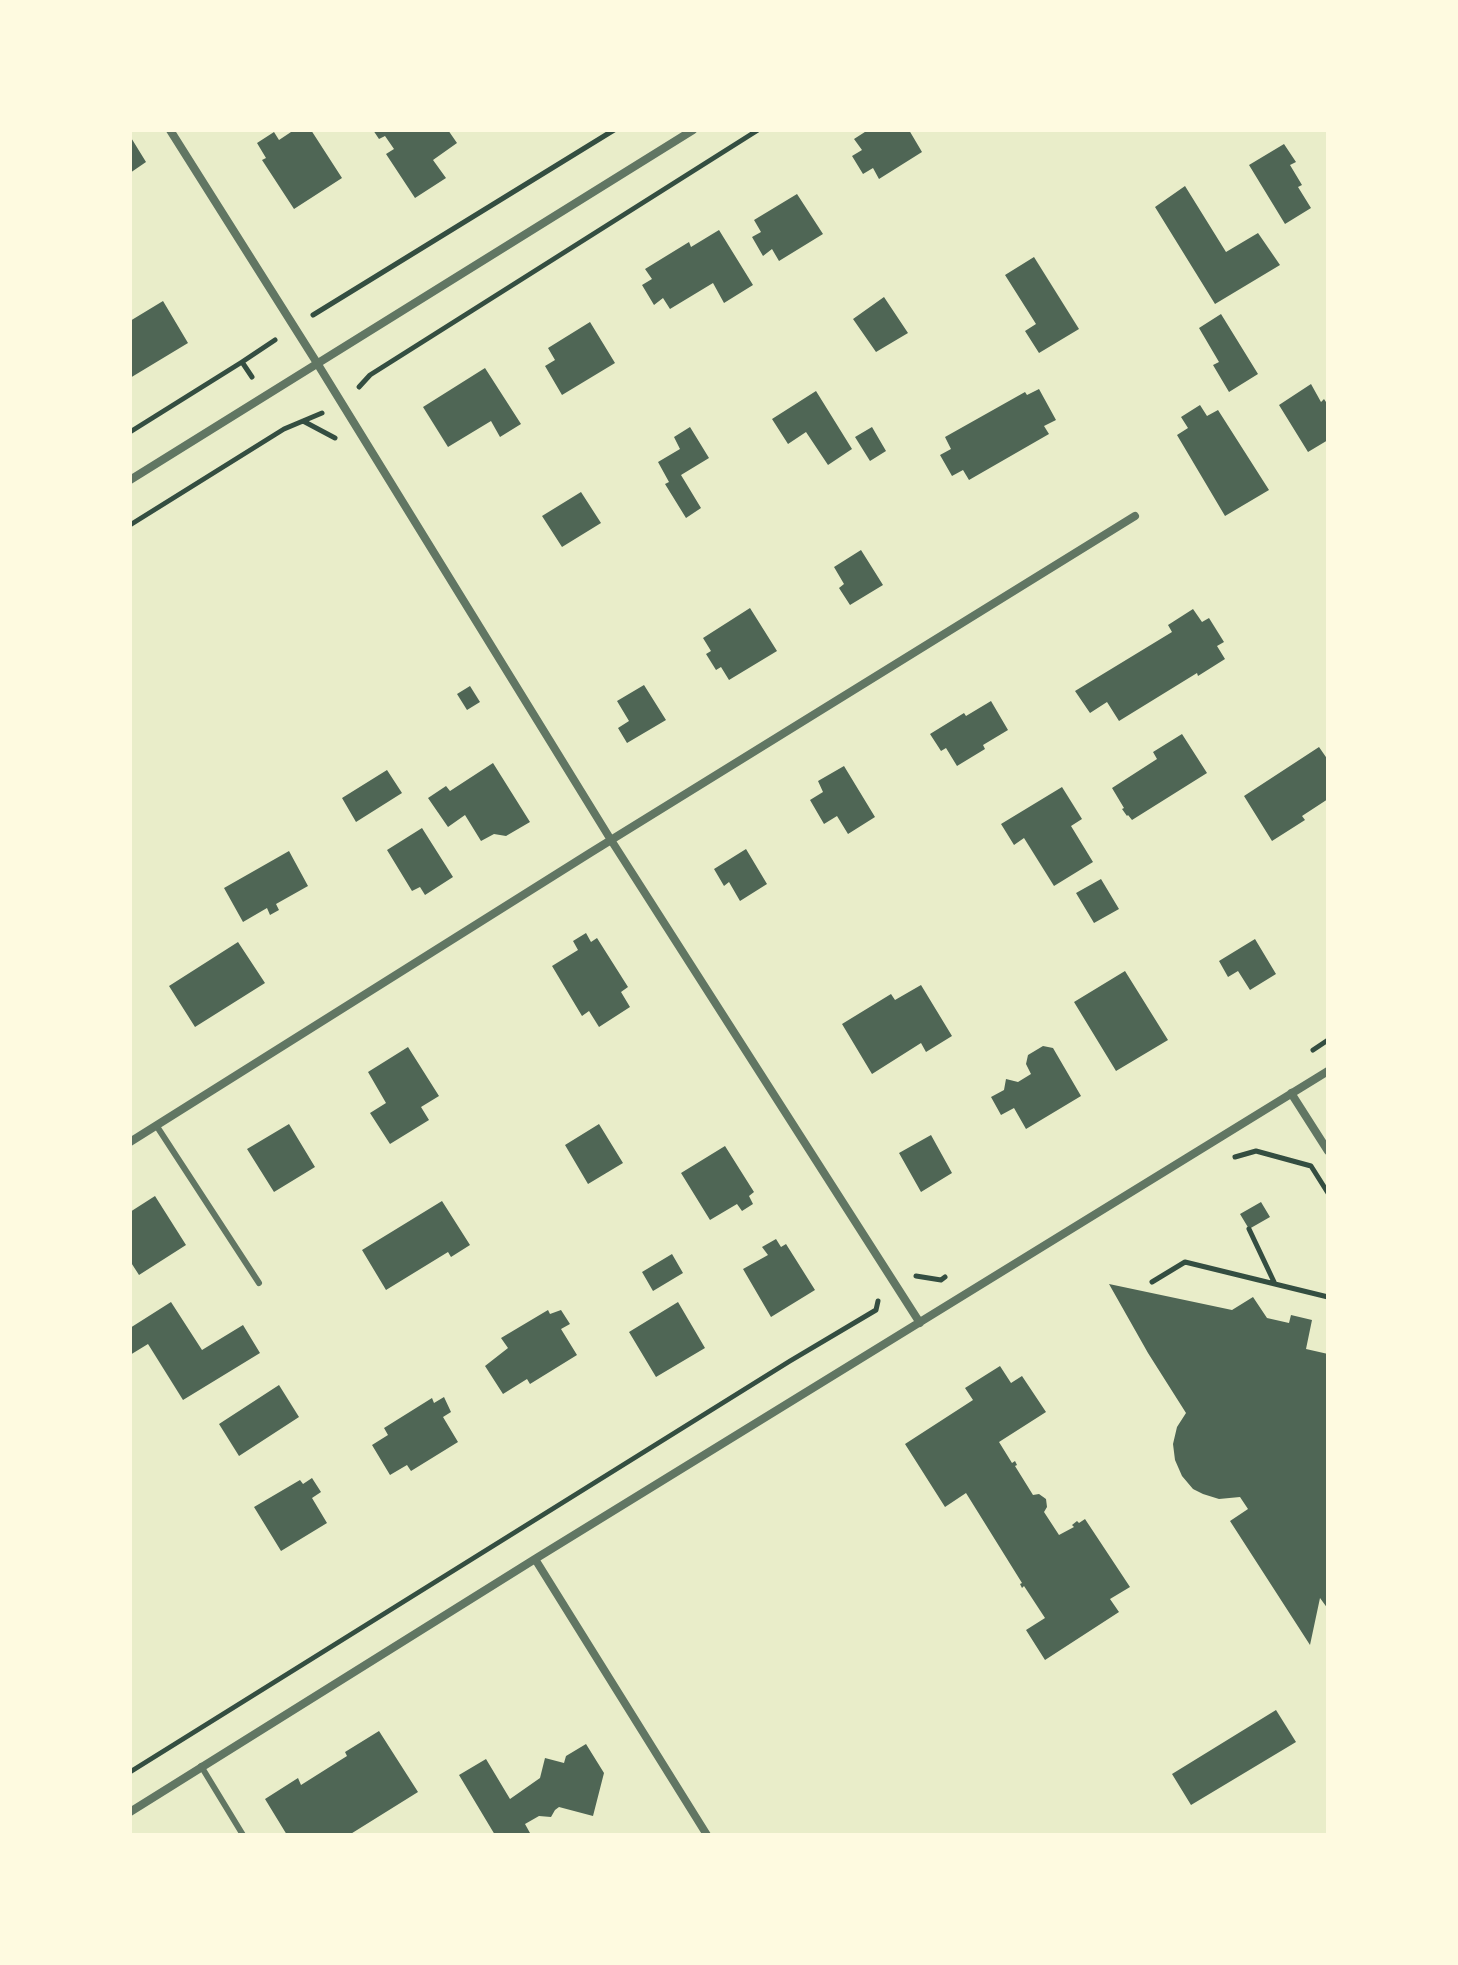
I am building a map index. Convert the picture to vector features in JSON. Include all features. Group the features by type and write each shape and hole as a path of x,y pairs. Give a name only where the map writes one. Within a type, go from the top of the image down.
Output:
{"street":[{"path":"170,130 611,840 920,1323"},
{"path":"130,480 693,130"},
{"path":"130,1142 1135,516"},
{"path":"130,1812 1328,1071"},
{"path":"1291,1093 1328,1151"},
{"path":"535,1559 707,1835"}],"lane":[{"path":"156,1125 259,1283"},
{"path":"201,1766 243,1835"}],"path":[{"path":"242,362 614,130"},
{"path":"130,525 284,429 342,405 370,375 758,130"},
{"path":"303,421 336,439"},
{"path":"1249,1229 1276,1285"},
{"path":"1152,1282 1185,1262 1328,1297"}],"building":[{"path":"294,130 311,130 342,178 294,209 262,160 266,158 257,143 274,132 279,140"},
{"path":"373,130 448,130 457,143 433,160 446,178 415,198 386,154 394,149 385,136 379,139"},
{"path":"868,130 909,130 922,152 879,179 873,168 863,174 852,156 862,150 854,139"},
{"path":"130,136 146,162 130,173"},
{"path":"1284,144 1296,162 1290,165 1302,185 1298,187 1311,208 1285,224 1249,165"},
{"path":"1185,186 1226,252 1258,233 1280,265 1215,304 1155,207"},
{"path":"797,194 823,234 779,261 772,249 763,256 752,237 761,232 754,220"},
{"path":"719,230 753,285 724,303 713,283 670,309 663,298 654,305 642,285 652,279 645,269 689,242 691,247"},
{"path":"1034,257 1079,329 1039,353 1025,331 1036,324 1005,275"},
{"path":"884,297 908,333 876,352 853,319"},
{"path":"163,301 188,343 130,378 130,321"},
{"path":"1221,314 1258,374 1229,392 1213,365 1219,362 1199,328"},
{"path":"590,322 615,363 562,395 545,366 555,360 548,348"},
{"path":"485,368 521,424 500,437 491,421 448,447 423,407"},
{"path":"1311,384 1321,402 1324,399 1328,405 1328,440 1308,452 1279,405"},
{"path":"1039,389 1056,420 1044,426 1049,434 969,480 963,470 952,476 940,455 951,449 945,437 1025,392 1027,395"},
{"path":"816,391 852,449 828,465 806,432 788,444 772,419"},
{"path":"1200,405 1207,416 1218,410 1269,490 1225,516 1177,435 1188,428 1181,417"},
{"path":"690,427 709,458 681,475 701,508 686,518 665,484 669,482 658,462 680,449 674,437"},
{"path":"872,427 886,451 870,461 855,437"},
{"path":"581,492 601,523 562,547 542,516"},
{"path":"861,550 883,585 850,605 839,588 844,584 834,567"},
{"path":"750,608 777,651 729,680 721,667 716,670 706,654 711,651 703,638"},
{"path":"1193,609 1202,622 1209,618 1224,642 1217,646 1225,659 1119,721 1107,702 1090,713 1075,691 1172,632 1168,625"},
{"path":"644,685 666,720 627,743 618,728 629,721 617,701"},
{"path":"470,686 480,702 467,710 457,694"},
{"path":"991,701 1008,730 957,766 946,748 941,751 930,734"},
{"path":"1182,734 1207,773 1132,820 1122,809 1112,788 1157,759 1153,752"},
{"path":"1319,747 1328,760 1328,799 1302,816 1305,820 1272,841 1244,796"},
{"path":"493,763 530,822 506,836 494,834 481,841 465,815 448,827 428,798 446,786 450,791"},
{"path":"844,766 875,817 848,834 837,816 824,824 810,800 823,792 818,781"},
{"path":"387,770 402,793 356,822 342,798"},
{"path":"1062,787 1082,819 1071,826 1093,862 1054,886 1024,838 1014,845 1001,824"},
{"path":"422,828 453,877 425,895 420,887 412,891 387,850"},
{"path":"746,849 767,884 740,901 729,882 724,886 714,869"},
{"path":"289,851 308,886 276,904 279,910 270,915 267,908 243,922 224,888"},
{"path":"1101,879 1119,909 1094,923 1076,893"},
{"path":"586,933 591,942 597,938 628,987 621,992 630,1007 599,1027 589,1011 582,1016 552,966 578,950 573,941"},
{"path":"1255,939 1276,974 1250,990 1238,971 1228,977 1219,961"},
{"path":"238,942 265,983 195,1027 169,986"},
{"path":"1125,971 1168,1040 1116,1071 1074,1002"},
{"path":"921,985 952,1036 926,1052 921,1043 872,1074 842,1024 891,994 895,1000"},
{"path":"1043,1046 1053,1048 1081,1096 1026,1129 1014,1108 1001,1115 991,1097 1004,1090 1006,1079 1018,1082 1031,1074 1026,1064 1028,1055"},
{"path":"408,1047 439,1096 421,1107 429,1120 390,1144 370,1113 386,1103 368,1072"},
{"path":"289,1124 315,1167 274,1192 247,1149"},
{"path":"599,1124 623,1163 588,1184 565,1145"},
{"path":"931,1135 952,1173 921,1192 899,1153"},
{"path":"725,1146 754,1192 749,1196 753,1204 742,1211 737,1204 710,1220 681,1173"},
{"path":"155,1196 186,1245 139,1275 130,1261 130,1212"},
{"path":"442,1201 470,1245 451,1257 448,1252 386,1290 362,1250"},
{"path":"1261,1202 1270,1217 1249,1229 1240,1214"},
{"path":"776,1239 781,1247 786,1244 815,1290 771,1317 743,1269 768,1255 762,1247"},
{"path":"672,1254 683,1273 653,1291 642,1272"},
{"path":"1109,1284 1232,1310 1253,1297 1267,1318 1289,1323 1291,1315 1312,1320 1306,1349 1328,1354 1328,1609 1320,1598 1310,1645 1230,1521 1248,1509 1240,1497 1219,1499 1203,1494 1193,1489 1182,1476 1175,1460 1173,1444 1177,1427 1186,1413"},
{"path":"171,1302 202,1350 243,1325 260,1353 183,1400 148,1344 130,1355 130,1328"},
{"path":"678,1302 705,1348 656,1377 629,1332"},
{"path":"548,1310 550,1314 561,1310 570,1324 561,1329 577,1355 530,1384 527,1379 503,1394 485,1366 508,1348 501,1338"},
{"path":"1000,1366 1011,1383 1022,1376 1046,1412 999,1442 1012,1463 1015,1461 1033,1495 1039,1494 1046,1499 1044,1512 1059,1535 1074,1527 1072,1525 1077,1521 1079,1523 1085,1519 1130,1587 1110,1599 1119,1612 1045,1660 1026,1630 1045,1618 1024,1586 1022,1588 1022,1583 966,1493 945,1507 905,1444 973,1400 965,1388"},
{"path":"279,1385 299,1417 239,1456 219,1424"},
{"path":"444,1397 451,1412 443,1417 458,1442 411,1471 407,1465 390,1475 372,1445 388,1435 384,1428 432,1398 434,1403"},
{"path":"312,1478 321,1492 312,1498 327,1523 281,1551 254,1507 300,1480 303,1484"},
{"path":"1276,1710 1296,1742 1191,1805 1172,1774"},
{"path":"379,1731 418,1792 349,1835 287,1835 265,1799 298,1778 301,1785"},
{"path":"586,1744 604,1773 593,1816 559,1807 551,1817 539,1816 525,1824 530,1833 526,1835 495,1835 459,1775 486,1759 510,1799 540,1778 545,1758 564,1763 566,1756"}]}
